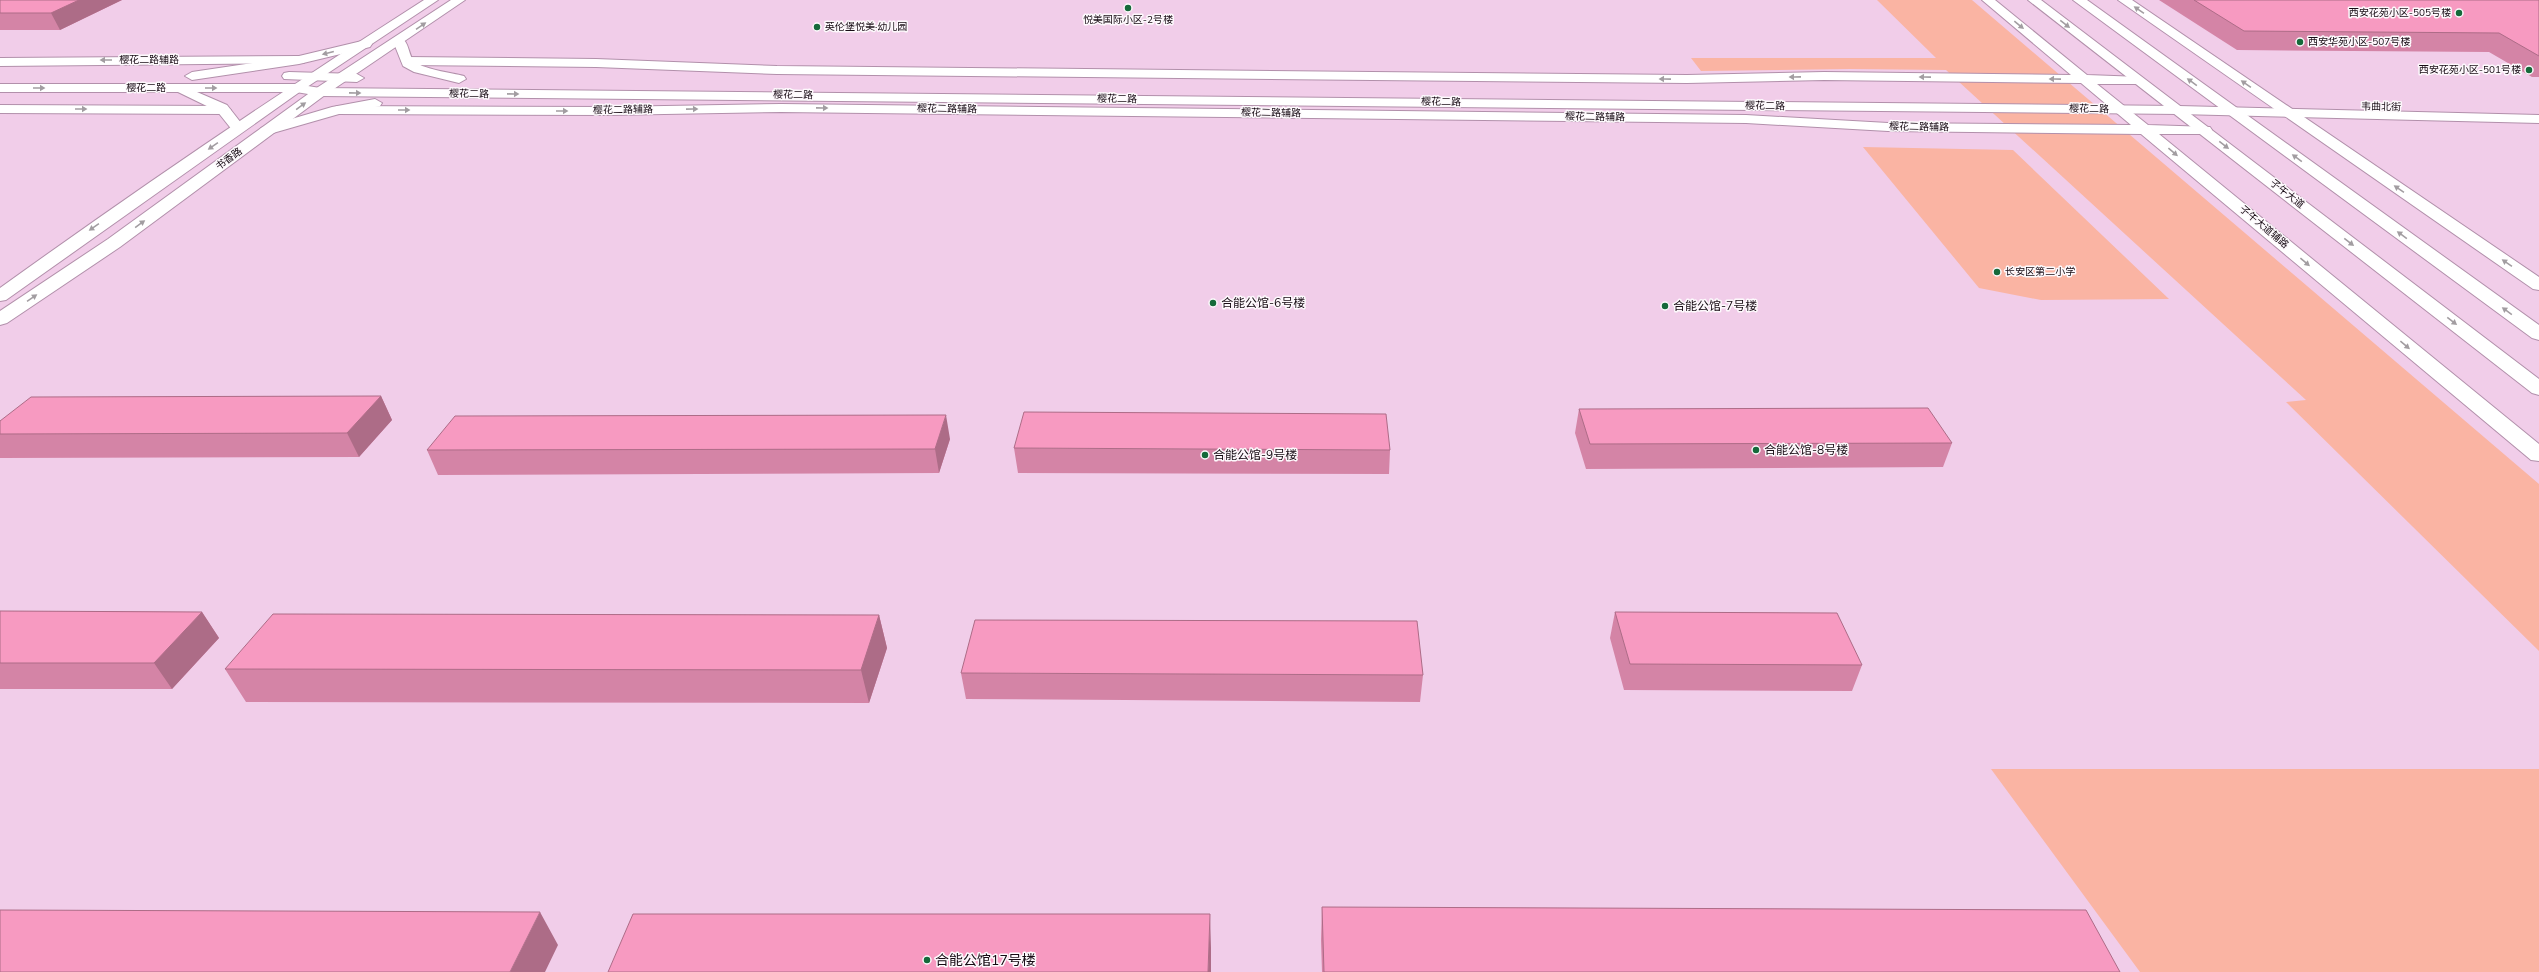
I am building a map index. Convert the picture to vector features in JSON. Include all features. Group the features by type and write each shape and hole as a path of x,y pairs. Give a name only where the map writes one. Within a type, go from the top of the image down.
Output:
{"street":[{"name":"书香路","path":"0,296 296,88 317,76 432,0"},
{"name":"书香路","path":"0,319 114,243 320,92 344,78 459,0"},
{"name":"子午大道辅路","path":"1988,0 2539,455"},
{"name":"子午大道","path":"2034,0 2136,80 2205,130 2539,389"},
{"path":"2079,0 2539,334"},
{"path":"2124,0 2539,284"},
{"path":"399,41 406,60 419,69 459,79"},
{"path":"192,76 299,60 366,44"},
{"name":"樱花二路辅路","path":"0,62 299,60"},
{"path":"406,60 596,63 793,70 1671,79 1824,76 2136,80"},
{"name":"樱花二路","path":"0,76 317,76 372,78"},
{"name":"樱花二路","path":"408,79 475,80"},
{"name":"樱花二路","path":"746,82 2106,96 2159,97 2223,104"},
{"name":"樱花二路","path":"0,88 296,88 320,92 2179,110 2235,113"},
{"path":"176,88 224,110 238,128"},
{"path":"266,131 337,110 430,93"},
{"name":"韦曲北街","path":"2223,104 2539,111"},
{"name":"樱花二路辅路","path":"337,110 608,111 813,108 1746,119 1888,127 2205,130"},
{"path":"0,109 224,110"},
{"name":"韦曲北街","path":"2235,113 2539,119"}],"shaded area":[{"path":"1877,0 1972,0 2539,484 2539,651 2286,402 2306,400 1946,70 1850,69 1701,71 1691,58 1936,58"},
{"path":"1863,147 2013,150 2169,299 2041,300 1979,288"},
{"path":"1991,769 2539,769 2539,972 2140,972"}],"building":[{"path":"0,0 79,0 51,13 0,13"},
{"path":"2194,0 2539,0 2539,56 2499,33 2244,31"},
{"path":"381,396 347,433 0,434 0,421 31,397"},
{"path":"1928,408 1952,443 1590,444 1579,409"},
{"path":"1024,412 1386,414 1390,450 1014,448"},
{"path":"946,415 935,449 427,450 455,416"},
{"path":"0,611 202,612 154,663 0,663"},
{"path":"1615,612 1837,613 1862,665 1630,664"},
{"path":"273,614 879,615 861,670 225,669"},
{"path":"975,620 1417,621 1423,675 961,673"},
{"path":"1322,907 2086,910 2120,972 1324,972"},
{"path":"0,910 540,912 510,972 0,972"},
{"path":"633,914 1210,914 1208,972 608,972"}],"place":[{"name":"悦美国际小区-2号楼","path":"1128,8"},
{"name":"西安花苑小区-505号楼","path":"2459,13"},
{"name":"英伦堡悦美·幼儿园","path":"817,27"},
{"name":"西安华苑小区-507号楼","path":"2300,42"},
{"name":"西安花苑小区-501号楼","path":"2529,70"},
{"name":"长安区第二小学","path":"1997,272"},
{"name":"合能公馆-6号楼","path":"1213,303"},
{"name":"合能公馆-7号楼","path":"1665,306"},
{"name":"合能公馆-8号楼","path":"1756,450"},
{"name":"合能公馆-9号楼","path":"1205,455"},
{"name":"合能公馆17号楼","path":"927,960"}]}
